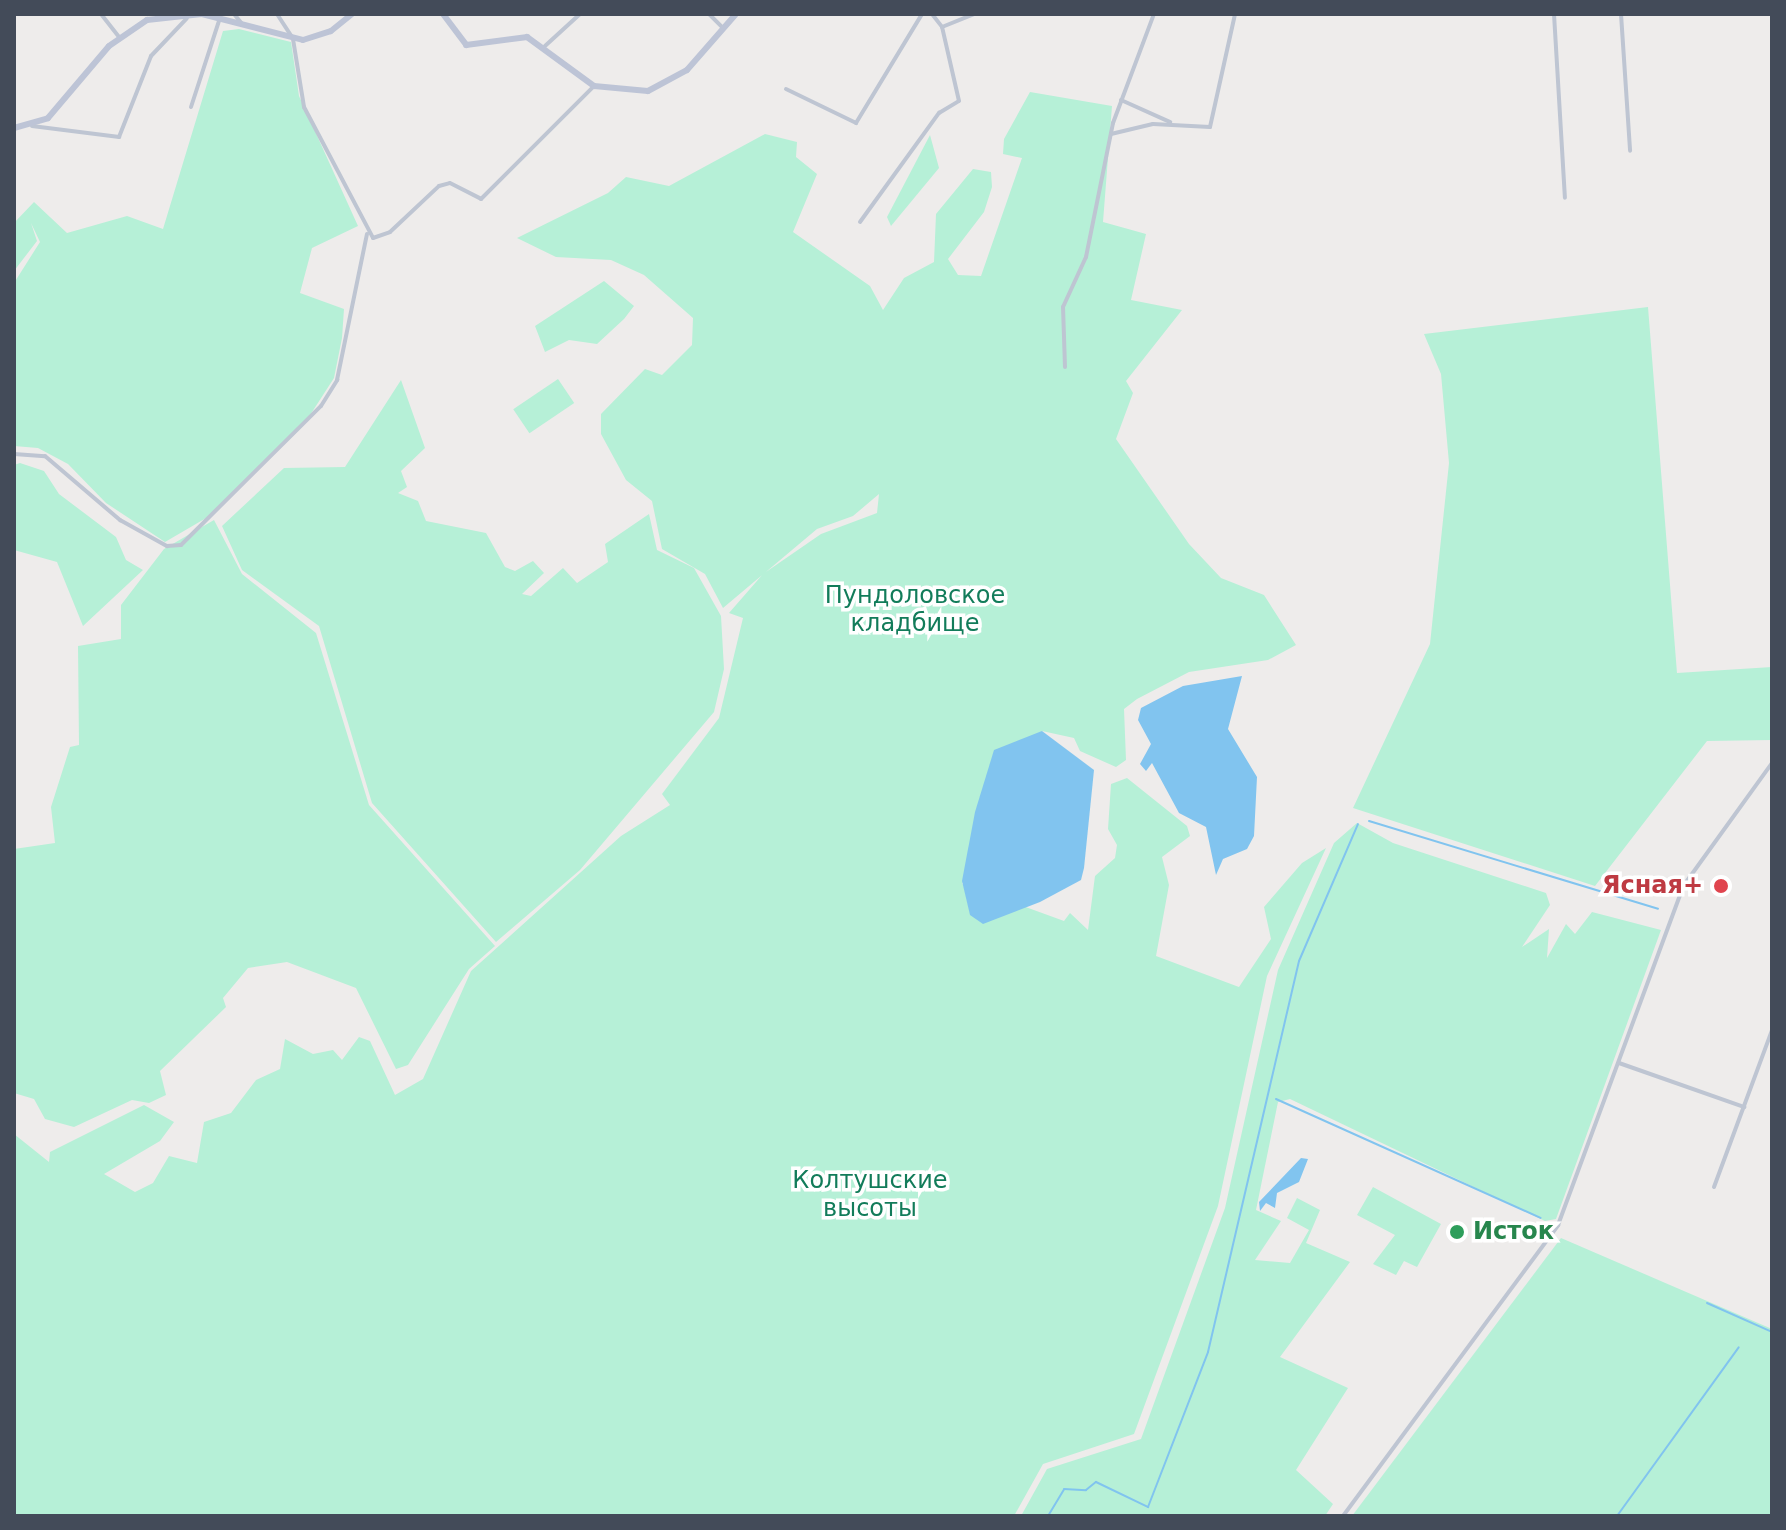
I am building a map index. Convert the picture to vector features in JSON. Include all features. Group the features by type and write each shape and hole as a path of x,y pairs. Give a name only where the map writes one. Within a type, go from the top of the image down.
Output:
{"street":[{"path":"101,14 119,37"},
{"path":"14,128 32,126 119,137 151,56 192,14"},
{"path":"32,126 64,105 119,37 157,17 192,14 220,18 293,39 331,31 352,14"},
{"path":"234,14 243,26"},
{"path":"14,454 45,456 120,520 167,546 181,545 286,447 329,393 367,234 304,107 293,39 277,14"},
{"path":"443,14 466,45 527,37 545,46 594,86 661,89 736,14"},
{"path":"545,46 580,14"},
{"path":"709,14 723,28"},
{"path":"786,89 856,123 922,14"},
{"path":"860,222 939,113 959,101 942,27 932,14"},
{"path":"942,27 974,14"},
{"path":"1065,367 1063,307 1092,236 1111,134 1154,14"},
{"path":"1111,134 1173,123 1210,127 1235,14"},
{"path":"1554,14 1565,198"},
{"path":"1621,14 1630,151"},
{"path":"191,107 220,18"},
{"path":"367,234 381,239 439,186 450,183 481,199 594,86"},
{"path":"1121,100 1173,123"},
{"path":"1343,1516 1558,1225 1684,885 1772,763"},
{"path":"1714,1187 1772,1030"},
{"path":"1619,1063 1744,1107"}],"green space":[{"path":"239,29 291,42 299,96 358,226 312,248 300,293 344,309 342,338 334,378 303,426 213,514 165,542 106,503 68,464 38,448 14,446 14,283 40,242 31,223 37,241 14,271 14,223 34,202 67,233 127,216 163,229 223,31"},
{"path":"1030,92 1112,106 1103,222 1146,234 1131,300 1182,310 1126,381 1133,393 1116,439 1189,544 1221,578 1264,595 1296,645 1268,660 1189,672 1137,699 1124,709 1126,760 1116,767 1080,751 1074,738 1042,731 962,884 1064,921 1070,913 1088,930 1095,876 1115,858 1117,845 1108,829 1111,784 1127,778 1187,826 1190,836 1162,857 1169,885 1156,956 1239,987 1271,939 1264,907 1302,863 1326,848 1267,976 1218,1206 1134,1434 1043,1464 1014,1516 14,1516 14,1134 49,1162 50,1152 144,1105 174,1122 160,1141 104,1174 135,1192 153,1183 169,1156 197,1163 204,1122 231,1113 256,1080 280,1069 285,1039 313,1054 333,1050 342,1060 359,1037 370,1041 395,1095 423,1079 471,971 621,836 670,805 662,794 719,718 743,618 729,613 762,575 723,608 705,574 662,549 652,501 626,480 601,434 601,414 645,369 662,375 692,345 693,318 644,275 611,260 556,257 517,238 608,193 626,177 669,186 765,134 797,142 796,157 817,174 793,232 870,286 883,310 904,278 934,262 936,214 973,169 991,172 992,187 984,212 948,259 958,275 981,276 1022,158 1003,154 1004,139","holes":["879,494 877,513 821,534 766,572 817,529 853,516"]},
{"path":"930,135 939,168 891,226 887,217"},
{"path":"604,281 634,306 624,319 597,344 569,340 545,352 535,326"},
{"path":"1648,307 1677,673 1772,667 1772,740 1707,741 1595,886 1353,808 1430,644 1449,463 1441,374 1424,334"},
{"path":"558,379 574,403 529,433 513,409"},
{"path":"401,380 425,448 401,471 407,487 398,493 418,501 426,521 486,533 505,567 515,571 533,561 544,573 522,594 531,596 563,568 577,583 608,562 605,544 649,514 657,550 694,568 721,616 724,669 714,712 580,870 496,942 372,803 319,626 242,570 222,526 284,468 345,467"},
{"path":"20,463 44,471 59,494 116,537 126,560 143,570 83,626 57,562 14,550 14,465"},
{"path":"214,520 242,574 316,633 369,805 495,946 469,969 408,1065 396,1069 356,988 287,962 248,968 223,998 226,1007 160,1071 166,1095 149,1103 132,1100 74,1127 45,1119 34,1099 14,1093 14,849 55,843 51,807 70,747 79,745 78,646 121,639 121,605 164,549"},
{"path":"1357,823 1393,843 1546,893 1550,905 1522,947 1549,929 1547,958 1566,924 1575,934 1592,912 1661,930 1556,1219 1545,1221 1290,1099 1278,1102 1256,1210 1281,1221 1255,1260 1290,1263 1309,1230 1287,1218 1297,1198 1320,1210 1306,1243 1350,1262 1280,1357 1348,1388 1296,1470 1333,1504 1325,1516 1021,1516 1047,1469 1141,1439 1225,1208 1278,970 1334,843"},
{"path":"1373,1187 1441,1224 1417,1267 1404,1261 1396,1275 1373,1264 1395,1235 1357,1215"},
{"path":"1561,1238 1772,1329 1772,1516 1352,1516"}],"water":[{"path":"1242,676 1228,729 1257,777 1254,836 1247,849 1223,859 1216,875 1206,827 1179,813 1152,763 1146,771 1140,764 1151,744 1138,720 1141,708 1183,686"},
{"path":"1042,731 1094,770 1081,880 1040,902 983,924 970,915 962,881 975,812 994,750"},
{"path":"1301,1158 1308,1159 1299,1182 1277,1193 1275,1208 1266,1203 1260,1211 1259,1202"}],"waterway":[{"path":"1369,821 1658,909"},
{"path":"1048,1516 1064,1489 1086,1490 1096,1482 1148,1507 1208,1352 1299,961 1358,824"},
{"path":"1276,1099 1541,1218"},
{"path":"1707,1303 1772,1332"},
{"path":"1617,1516 1739,1347"}],"place":[{"name":"Ясная+","path":"1721,886"},
{"name":"Исток","path":"1457,1232"}],"park label":[{"name":"Пундоловское кладбище","path":"915,610"},
{"name":"Колтушские высоты","path":"870,1195"}]}
